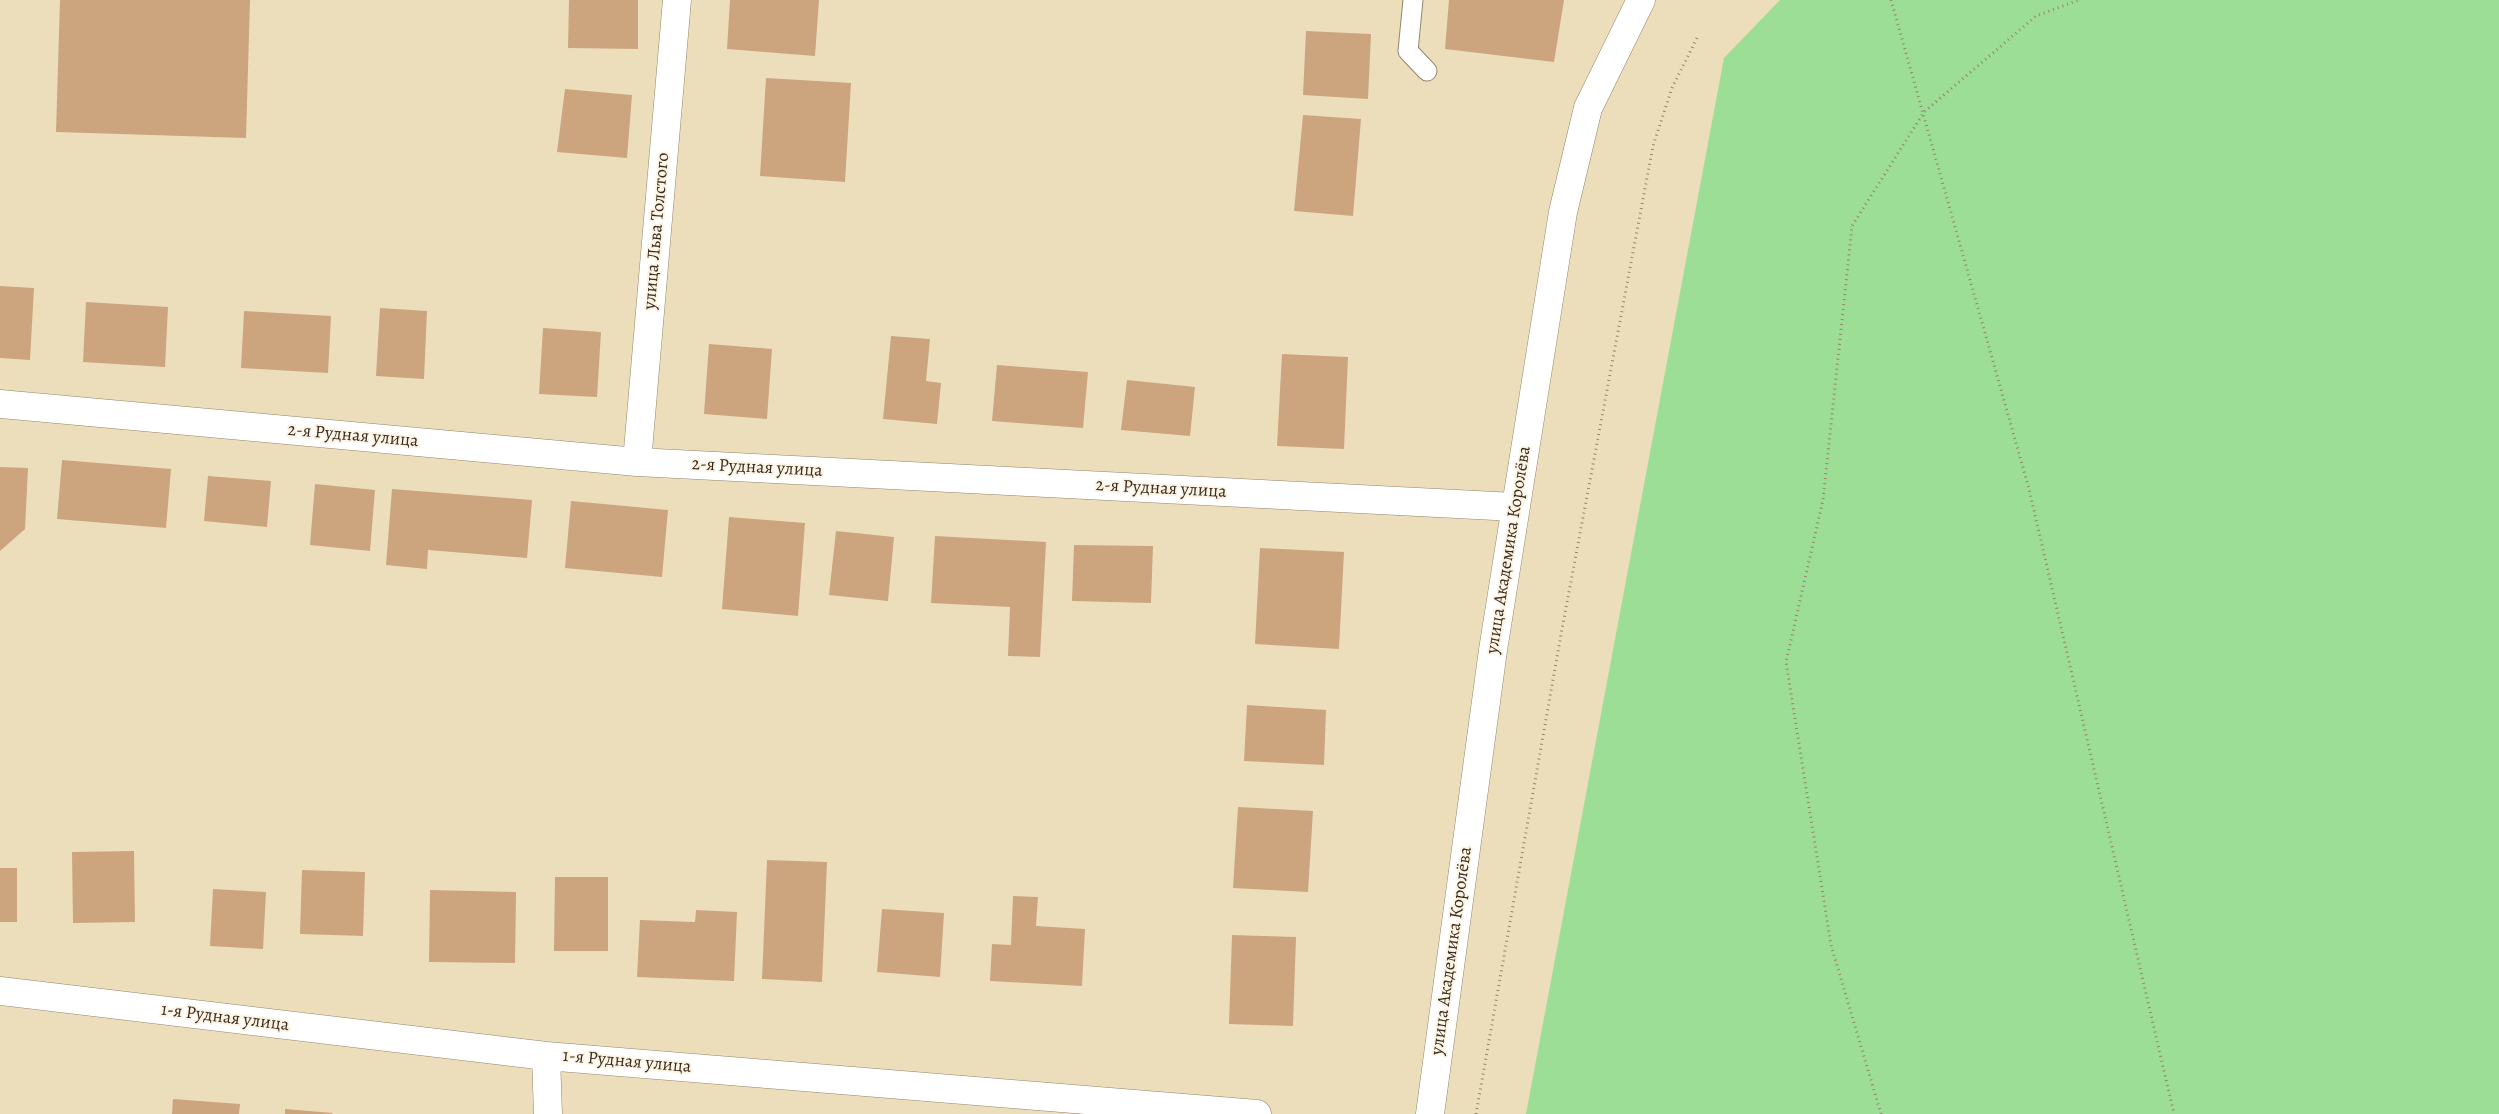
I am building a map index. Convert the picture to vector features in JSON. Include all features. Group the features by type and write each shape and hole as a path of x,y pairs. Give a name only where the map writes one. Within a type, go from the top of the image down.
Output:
{"street":[{"name":"улица Льва Толстого","path":"637,462 678,0"},
{"name":"улица Академика Королёва","path":"1430,1114 1493,650 1563,212 1588,108 1641,0"},
{"name":"2-я Рудная улица","path":"0,404 637,462 1515,507"},
{"name":"1-я Рудная улица","path":"0,991 546,1056 1257,1114"},
{"path":"546,1056 548,1114"}],"lane":[{"path":"1413,0 1408,51 1427,71"}],"path":[{"path":"1891,0 2029,489 2174,1114"},
{"path":"1881,1114 1832,945 1786,662 1823,500 1852,226 1924,112 2036,16 2079,0"},
{"path":"1476,1114 1562,629 1653,146 1672,88 1698,36"}],"green space":[{"path":"1780,0 2499,0 2499,1114 1526,1114 1724,58"}],"building":[{"path":"60,0 250,0 246,138 56,132"},
{"path":"569,0 638,0 638,49 568,48"},
{"path":"730,0 819,0 815,56 727,49"},
{"path":"1449,0 1564,0 1554,62 1445,49"},
{"path":"1306,31 1371,34 1368,99 1303,95"},
{"path":"766,78 851,83 845,182 760,176"},
{"path":"565,89 632,95 627,158 557,152"},
{"path":"1303,115 1361,119 1353,216 1294,211"},
{"path":"0,286 34,288 30,360 0,358"},
{"path":"86,302 168,307 165,367 83,362"},
{"path":"380,308 427,311 424,379 376,376"},
{"path":"244,311 331,316 328,373 241,368"},
{"path":"543,328 601,332 597,397 539,394"},
{"path":"891,336 930,339 926,381 941,383 937,424 883,419"},
{"path":"709,344 772,349 767,419 704,414"},
{"path":"1282,354 1348,357 1344,449 1277,446"},
{"path":"997,365 1088,372 1083,428 992,421"},
{"path":"1127,380 1195,387 1190,436 1121,430"},
{"path":"62,460 171,469 166,528 57,519"},
{"path":"0,467 28,468 25,529 0,551"},
{"path":"208,476 271,481 267,527 204,521"},
{"path":"315,484 375,490 370,551 310,545"},
{"path":"392,489 532,500 527,558 428,550 427,569 386,565"},
{"path":"571,501 668,510 662,577 565,568"},
{"path":"729,517 805,523 798,616 722,609"},
{"path":"836,531 894,537 888,601 829,595"},
{"path":"935,536 1046,542 1040,657 1008,656 1010,607 931,603"},
{"path":"1074,545 1153,546 1151,603 1072,601"},
{"path":"1260,548 1344,552 1339,649 1255,644"},
{"path":"1247,705 1326,710 1324,765 1244,761"},
{"path":"1238,807 1313,811 1308,892 1233,888"},
{"path":"134,851 135,922 73,923 72,852"},
{"path":"767,860 827,862 822,982 762,979"},
{"path":"0,868 17,868 17,922 0,922"},
{"path":"302,870 365,872 363,936 300,934"},
{"path":"555,877 608,877 608,951 554,951"},
{"path":"213,889 266,892 263,949 210,946"},
{"path":"430,890 516,892 515,963 429,962"},
{"path":"1013,896 1038,897 1036,926 1085,929 1082,986 990,981 992,944 1011,945"},
{"path":"882,909 944,913 940,977 877,972"},
{"path":"696,910 737,912 734,981 637,977 640,920 695,922"},
{"path":"1232,935 1296,937 1293,1026 1229,1024"},
{"path":"173,1099 240,1104 239,1114 172,1114"},
{"path":"285,1109 333,1113 285,1114"}]}
